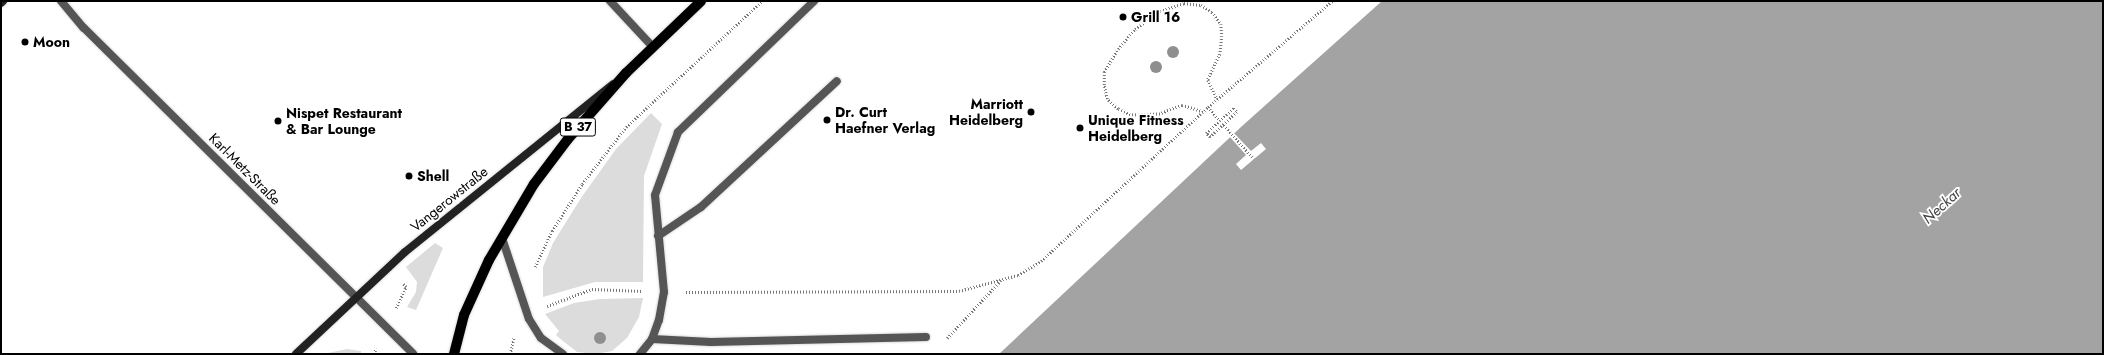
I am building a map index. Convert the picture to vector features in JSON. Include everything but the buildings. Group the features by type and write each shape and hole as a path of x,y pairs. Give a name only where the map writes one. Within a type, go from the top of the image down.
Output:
{"main road":[{"name":"Vangerowstraße","path":"454,354 464,315 489,260 534,184 568,139 626,73 652,46 701,1"},
{"name":"Vangerowstraße","path":"296,354 405,252 626,73"}],"street":[{"name":"Karl-Metz-Straße","path":"61,1 84,28 414,354"},
{"path":"610,1 652,46"},
{"path":"640,354 652,339 659,320 664,292 655,195 678,132 814,1"},
{"path":"658,236 701,207 837,81"},
{"path":"502,238 529,319 541,338 563,354"},
{"path":"652,339 711,342 926,337"}],"path":[{"path":"535,272 535,265 552,231 582,184 626,127 762,1"},
{"path":"510,354 516,330 542,308 592,289 664,292 959,291 1018,275 1041,261 1208,107 1332,1"},
{"path":"1203,112 1182,105 1160,114 1130,115 1118,109 1107,99 1104,72 1118,49 1136,29 1160,11 1184,3 1201,5 1212,12 1220,24 1222,36 1220,54 1208,80 1217,99"},
{"path":"1208,107 1220,121"},
{"path":"1234,108 1238,112 1224,125 1210,137 1206,133 1234,108"},
{"path":"1224,125 1254,159"},
{"path":"392,315 406,287 398,278"},
{"path":"942,343 1002,280"}],"shaded area":[{"path":"651,113 662,124 644,176 643,282 595,282 543,297 543,267 553,243 581,198 616,149"},
{"path":"435,243 443,248 416,310 407,307 416,292 417,282 406,267"},
{"path":"643,298 639,317 627,338 612,351 596,354 577,352 556,335 559,331 545,314 574,303 600,299"},
{"path":"347,349 361,351 361,354 323,354"}],"water":[{"name":"Neckar","path":"1382,1 2103,1 2103,354 999,354 1241,127"}],"pier":[{"path":"1233,132 1251,151 1261,143 1266,149 1241,170 1236,164 1246,155 1229,136"}],"place":[{"name":"Grill 16","path":"1123,17"},
{"name":"Moon","path":"25,42"},
{"name":"Marriott Heidelberg","path":"1031,112"},
{"name":"Dr. Curt Haefner Verlag","path":"827,120"},
{"name":"Nispet Restaurant & Bar Lounge","path":"278,121"},
{"name":"Unique Fitness Heidelberg","path":"1080,128"},
{"name":"Shell","path":"409,176"}]}
